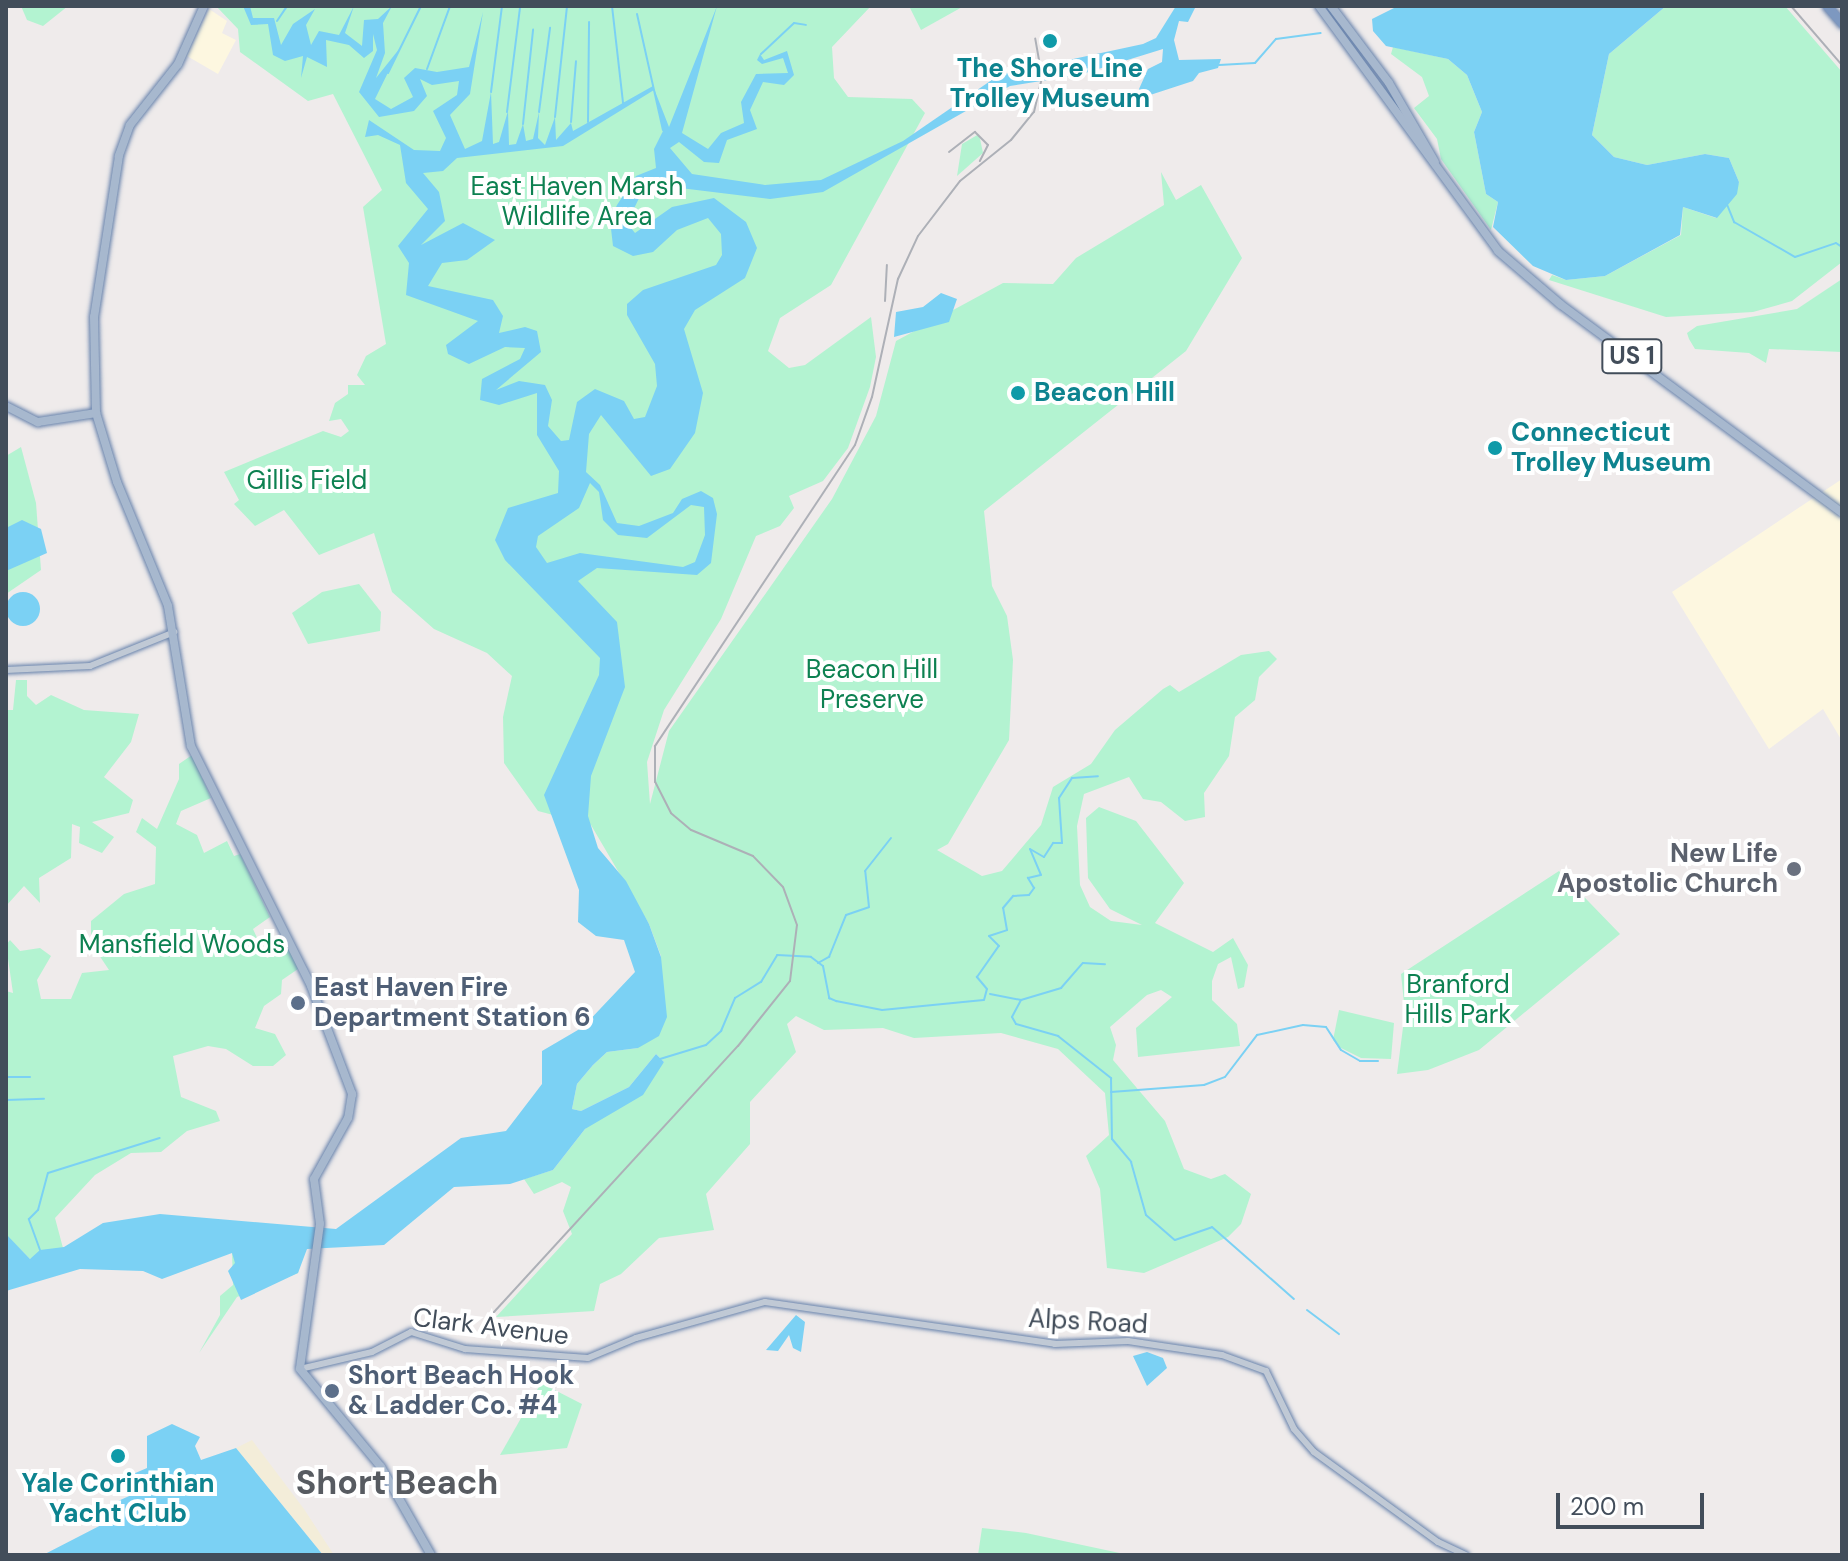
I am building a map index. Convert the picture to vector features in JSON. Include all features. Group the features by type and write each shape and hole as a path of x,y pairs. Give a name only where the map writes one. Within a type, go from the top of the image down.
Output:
{"highway":[{"path":"1827,6 1842,23"}],"main road":[{"path":"204,6 178,64 130,125 119,156 94,317 96,413 174,632 191,746 311,986 350,1087 348,1118 315,1175 320,1224 300,1369 381,1467 431,1555"},
{"name":"US 1","path":"1319,6 1369,67 1481,232 1541,289 1842,513"},
{"name":"US 1","path":"1331,6 1389,83 1442,178"},
{"path":"6,406 38,422 96,413"}],"street":[{"path":"6,670 81,668 174,632"},
{"name":"Alps Road","path":"588,1358 636,1338 765,1302 1055,1344 1128,1341 1236,1357 1271,1377 1294,1429 1314,1452 1438,1542 1466,1555"},
{"name":"Clark Avenue","path":"300,1369 372,1352 404,1333 447,1342 588,1358"}],"shaded area":[{"path":"209,9 227,21 222,33 236,40 218,74 187,56"},
{"path":"1842,479 1842,741 1823,709 1769,749 1672,592"}],"green space":[{"path":"21,6 68,6 43,26 27,20"},
{"path":"216,6 871,6 832,47 834,78 848,97 912,99 925,113 831,285 780,318 768,351 789,368 805,365 871,317 876,357 870,387 848,448 823,481 789,496 794,508 780,526 756,536 721,619 664,710 647,762 650,804 669,731 832,499 876,416 896,341 1003,283 1053,284 1076,258 1164,205 1161,172 1176,200 1201,185 1242,258 1186,351 984,511 992,586 1007,616 1013,660 1009,740 948,844 937,850 982,876 1002,871 1041,825 1053,787 1091,764 1115,730 1163,689 1170,685 1179,692 1241,655 1269,651 1277,659 1259,677 1255,700 1235,717 1229,756 1204,793 1205,817 1185,821 1161,802 1143,799 1129,777 1084,794 1077,826 1080,885 1090,907 1111,921 1142,925 1110,909 1088,878 1086,818 1099,807 1136,821 1184,883 1155,923 1213,952 1233,938 1248,965 1244,987 1238,989 1231,957 1218,964 1212,981 1212,1000 1237,1024 1240,1046 1138,1057 1136,1028 1172,997 1161,990 1147,995 1110,1027 1116,1045 1113,1060 1165,1121 1184,1169 1211,1179 1225,1174 1251,1194 1241,1224 1228,1237 1144,1273 1107,1268 1100,1189 1086,1156 1109,1135 1105,1093 1058,1049 1001,1033 914,1038 883,1028 824,1030 796,1016 787,1024 796,1052 750,1102 750,1144 706,1194 714,1230 659,1238 621,1274 600,1284 594,1311 496,1317 572,1234 563,1211 571,1187 562,1182 534,1194 524,1179 553,1170 585,1129 664,1062 656,1054 629,1087 581,1111 572,1109 577,1084 607,1052 638,1048 661,956 649,924 591,825 538,811 504,763 503,717 512,676 487,653 434,629 392,592 374,533 319,555 284,510 255,526 234,504 239,500 224,472 323,431 341,437 349,431 341,419 329,421 335,403 348,394 348,385 365,385 357,375 366,356 386,344 363,207 382,190 333,94 308,101 240,52 238,29"},
{"path":"909,6 964,6 921,30"},
{"path":"1666,6 1785,6 1842,72 1842,262 1792,301 1753,312 1666,317 1549,280 1552,275 1566,280 1605,276 1681,235 1683,207 1716,218 1734,194 1739,182 1729,158 1705,154 1647,165 1614,157 1592,135 1609,54"},
{"path":"1393,47 1448,59 1467,75 1482,112 1474,132 1486,194 1498,202 1491,230 1441,159 1437,139 1414,108 1429,96 1422,77 1391,54"},
{"path":"979,134 983,153 957,176 962,144"},
{"path":"1842,279 1842,352 1769,349 1766,363 1749,353 1695,349 1689,339 1687,333 1697,326 1797,309"},
{"path":"21,447 36,503 41,570 6,594 6,456"},
{"path":"359,584 381,612 380,631 308,644 292,613 322,592"},
{"name":"Mansfield Woods","path":"16,680 27,680 27,696 36,705 51,695 84,710 139,714 131,742 104,777 133,800 129,813 92,822 114,837 102,853 79,843 80,827 72,824 71,858 39,878 40,903 24,886 6,906 6,710 13,710"},
{"name":"Mansfield Woods","path":"192,755 211,798 181,811 176,824 197,835 204,853 227,841 234,856 240,854 270,917 253,929 259,942 249,949 268,958 284,936 298,969 282,980 281,994 264,1006 255,1028 275,1034 286,1055 273,1066 253,1066 226,1049 208,1046 173,1056 181,1097 216,1111 220,1121 187,1131 161,1152 131,1153 95,1175 55,1218 63,1248 30,1259 6,1235 6,991 13,993 6,945 10,940 20,951 40,948 51,956 37,980 41,999 71,999 82,973 109,970 91,943 91,921 124,894 155,884 156,847 136,832 142,818 157,829 179,779 179,764"},
{"name":"Branford Hills Park","path":"1559,871 1620,934 1479,1050 1428,1070 1397,1074 1405,1012 1401,974"},
{"path":"1339,1010 1394,1023 1391,1059 1361,1058 1339,1047 1333,1040"},
{"path":"232,1253 302,1258 298,1273 237,1297 199,1353 220,1315 220,1296 233,1285"},
{"path":"541,1383 582,1404 567,1448 500,1455"},
{"path":"982,1528 1026,1533 1129,1555 978,1555"}],"sand":[{"path":"252,1440 334,1555 323,1555 236,1448"}],"water":[{"path":"243,6 250,6 253,18 274,18 281,45 293,24 315,9 306,25 311,45 319,31 339,35 354,6 345,33 362,46 364,20 378,19 392,6 383,23 385,53 376,78 400,48 375,99 391,109 413,97 404,78 415,68 437,72 469,67 483,12 470,94 450,115 465,149 482,141 491,92 493,144 499,142 508,111 509,145 516,144 523,124 526,141 533,139 539,112 538,138 545,145 555,117 556,140 571,123 573,131 653,86 669,127 717,6 682,133 708,149 721,133 744,123 741,102 756,74 788,73 783,58 762,64 757,60 760,54 764,60 787,51 794,75 784,85 763,82 750,110 757,129 727,140 719,163 704,162 679,142 670,148 692,174 765,185 821,180 903,141 999,75 1143,44 1156,38 1176,6 1196,6 1188,22 1179,21 1174,40 1179,60 1221,59 1218,68 1199,73 1193,81 1144,97 1139,89 1148,69 1162,62 1163,49 1079,75 1010,86 823,192 770,199 672,187 642,192 627,223 635,233 672,207 714,198 746,222 757,248 745,278 695,310 684,329 703,393 695,433 670,469 651,476 601,415 589,434 586,472 600,485 617,523 639,526 673,513 682,499 701,491 713,498 717,514 711,563 697,575 597,568 578,581 617,622 625,687 591,776 588,816 598,848 626,881 649,924 661,957 667,1017 659,1036 638,1048 607,1052 593,1065 577,1084 572,1109 581,1111 629,1087 656,1054 664,1062 643,1095 585,1129 553,1170 510,1184 454,1187 384,1245 307,1249 298,1273 241,1300 228,1271 235,1263 232,1253 162,1279 143,1271 80,1269 6,1291 6,1234 30,1259 40,1250 64,1247 103,1223 160,1214 336,1229 461,1138 506,1131 542,1084 542,1051 583,1027 635,972 624,940 596,936 578,922 579,890 544,795 599,675 600,658 505,560 495,540 508,508 558,493 559,471 537,435 537,393 499,405 480,400 482,379 520,359 525,348 505,347 469,364 448,354 446,345 478,321 406,295 409,263 398,246 428,209 406,183 400,145 378,135 365,137 369,120 414,150 440,151 446,138 433,111 457,95 459,81 432,85 420,79 427,96 414,111 379,117 359,92 377,50 373,34 373,51 364,58 349,45 326,40 327,67 307,57 301,78 303,56 285,61 273,55 268,24 251,25","holes":["654,90 663,131 654,149 656,168 636,176 617,205 610,220 613,246 633,256 653,252 677,230 708,218 721,234 722,255 716,265 643,290 627,304 627,315 655,364 657,386 645,417 634,419 624,401 595,389 577,402 569,440 561,441 548,426 552,400 545,385 519,381 496,390 541,352 537,331 525,327 499,333 503,316 493,300 428,286 442,263 467,260 495,240 463,223 421,245 445,221 439,192 423,173 443,171 457,158 563,146","590,483 599,492 603,520 618,535 647,538 691,505 704,507 705,535 695,562 683,567 580,553 547,563 536,547 538,536 579,508"]},
{"path":"1398,6 1666,6 1609,54 1592,135 1614,157 1647,165 1705,154 1729,158 1739,182 1737,194 1717,218 1683,207 1680,235 1605,276 1566,280 1533,266 1493,227 1498,202 1486,194 1474,132 1482,112 1467,75 1448,59 1386,46 1373,31 1372,19"},
{"path":"941,293 957,299 949,322 894,337 896,312 923,307"},
{"path":"22,520 41,529 47,553 6,571 6,528"},
{"path":"23,592 35,597 40,609 35,621 23,626 11,621 6,609 11,597"},
{"path":"796,1315 805,1322 801,1352 793,1348 789,1335 778,1351 766,1350"},
{"path":"1147,1352 1163,1358 1167,1368 1147,1386 1133,1356"},
{"path":"172,1424 200,1437 195,1446 201,1460 236,1448 323,1555 43,1555 109,1521 118,1501 136,1493 133,1474 147,1468 147,1436"}],"waterway":[{"path":"277,21 287,6"},
{"path":"388,73 421,6"},
{"path":"427,69 450,6"},
{"path":"491,92 502,6"},
{"path":"555,117 567,6"},
{"path":"612,6 623,103"},
{"path":"507,112 520,8"},
{"path":"637,14 663,130"},
{"path":"588,122 589,22"},
{"path":"761,54 794,23 806,25"},
{"path":"539,112 550,28"},
{"path":"523,124 533,30"},
{"path":"1219,65 1255,63 1276,39 1321,33"},
{"path":"571,122 576,61"},
{"path":"1726,202 1734,222 1795,257 1836,243 1842,247"},
{"path":"660,1059 706,1045 721,1031 735,998 761,982 777,955 811,957 823,966 829,998 836,1001 882,1010 984,1000 987,989 977,977 999,946 989,936 1007,930 1003,908 1013,896 1029,895 1034,888 1028,878 1041,875 1030,849 1044,857 1053,843 1062,843 1059,798 1072,778 1098,776"},
{"path":"818,963 829,957 846,915 869,907 865,871 891,838"},
{"path":"1021,1000 1061,988 1083,963 1105,964"},
{"path":"990,994 1021,1000 1012,1017 1016,1024 1058,1036 1111,1078 1112,1139 1131,1162 1146,1215 1175,1240 1212,1227 1294,1299"},
{"path":"1111,1092 1204,1085 1225,1077 1257,1035 1303,1025 1326,1027 1341,1050 1360,1061 1378,1061"},
{"path":"6,1077 30,1077"},
{"path":"6,1100 44,1099"},
{"path":"40,1250 29,1219 38,1210 48,1173 160,1138"},
{"path":"1307,1310 1339,1334"}],"tram line":[{"path":"483,1324 738,1046 790,981 797,925 783,887 753,856 691,830 671,813 655,782 655,746 855,445 872,397 898,279 918,236 960,181 1011,140 1034,112 1042,77 1035,39"},
{"path":"949,152 975,132 988,145 980,161"},
{"path":"885,301 887,265"}],"railway":[{"path":"1791,6 1842,65"}],"place":[{"name":"The Shore Line Trolley Museum","path":"1050,41"},
{"name":"Beacon Hill","path":"1018,393"},
{"name":"Connecticut Trolley Museum","path":"1495,448"},
{"name":"New Life Apostolic Church","path":"1794,869"},
{"name":"East Haven Fire Department Station 6","path":"298,1003"},
{"name":"Short Beach Hook & Ladder Co. #4","path":"332,1391"},
{"name":"Yale Corinthian Yacht Club","path":"118,1456"}],"district":[{"name":"Short Beach","path":"397,1483"}],"park label":[{"name":"East Haven Marsh Wildlife Area","path":"577,202"},
{"name":"Gillis Field","path":"307,481"},
{"name":"Beacon Hill Preserve","path":"872,685"}]}
